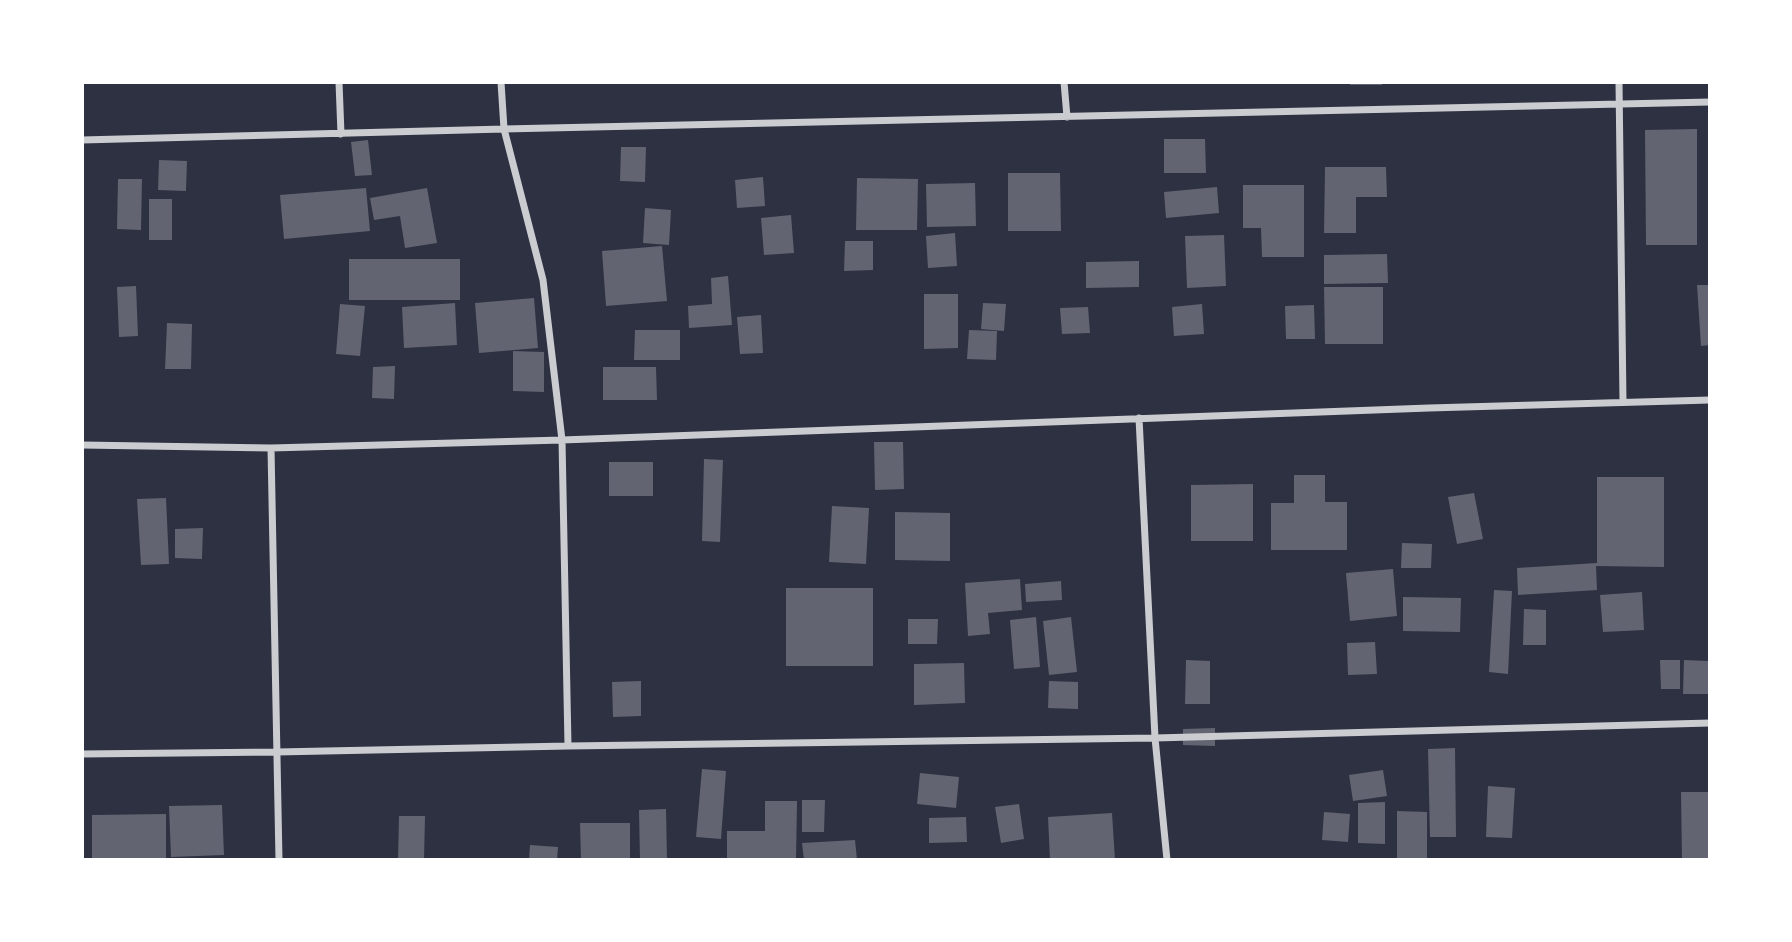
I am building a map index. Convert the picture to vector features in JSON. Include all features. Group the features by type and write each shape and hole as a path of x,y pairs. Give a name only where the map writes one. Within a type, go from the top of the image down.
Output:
{"street":[{"path":"340,82 341,134"},
{"path":"501,82 504,129 543,281 562,440 568,746"},
{"path":"1064,82 1067,117"},
{"path":"1619,82 1623,402"},
{"path":"82,140 1710,102"},
{"path":"82,445 271,448 562,440 1710,400"},
{"path":"1139,418 1155,738 1167,860"},
{"path":"271,448 279,860"},
{"path":"82,754 1155,738 1710,723"}],"building":[{"path":"1350,82 1382,82 1382,85 1350,85"},
{"path":"1697,129 1697,245 1646,245 1645,130"},
{"path":"1164,139 1205,139 1206,173 1164,173"},
{"path":"368,140 372,175 355,176 351,142"},
{"path":"621,147 646,147 645,182 620,181"},
{"path":"159,160 187,161 186,191 158,190"},
{"path":"1325,167 1386,167 1387,197 1356,197 1356,233 1324,233"},
{"path":"1008,173 1060,173 1061,231 1008,231"},
{"path":"763,177 765,206 737,208 735,180"},
{"path":"857,178 918,179 917,230 856,230"},
{"path":"118,179 142,179 141,230 117,229"},
{"path":"975,183 976,226 927,227 926,184"},
{"path":"1243,185 1304,185 1304,257 1262,257 1261,228 1243,228"},
{"path":"1217,187 1219,213 1166,218 1164,192"},
{"path":"366,188 370,231 284,239 280,195"},
{"path":"427,188 437,243 405,248 400,216 374,220 370,198"},
{"path":"149,199 172,199 172,240 149,240"},
{"path":"645,208 671,210 669,245 643,243"},
{"path":"791,215 794,253 764,255 761,218"},
{"path":"955,233 957,266 928,268 926,236"},
{"path":"1224,235 1226,286 1187,288 1185,236"},
{"path":"845,241 873,241 873,270 844,271"},
{"path":"662,246 667,301 606,306 602,251"},
{"path":"1387,254 1388,283 1324,284 1324,255"},
{"path":"349,259 460,259 460,300 349,300"},
{"path":"1139,261 1139,287 1086,288 1086,262"},
{"path":"728,276 732,325 689,328 688,306 712,304 711,278"},
{"path":"1697,285 1710,285 1710,345 1701,346"},
{"path":"136,286 138,336 119,337 117,287"},
{"path":"1324,287 1383,287 1383,344 1325,344"},
{"path":"924,294 958,294 958,348 924,349"},
{"path":"534,298 538,348 479,353 475,303"},
{"path":"455,303 457,345 404,348 402,307"},
{"path":"983,303 1006,304 1004,331 981,329"},
{"path":"340,304 365,306 360,356 336,354"},
{"path":"1202,304 1204,334 1174,336 1172,307"},
{"path":"1314,305 1315,339 1286,339 1285,306"},
{"path":"1088,307 1090,333 1062,334 1060,308"},
{"path":"761,315 763,353 740,354 737,317"},
{"path":"167,323 192,324 191,369 165,369"},
{"path":"635,330 680,330 680,360 634,360"},
{"path":"969,330 997,331 996,360 967,359"},
{"path":"513,351 544,352 544,392 513,391"},
{"path":"395,366 394,399 372,398 373,367"},
{"path":"603,367 656,367 657,400 603,400"},
{"path":"874,442 903,442 904,489 875,490"},
{"path":"704,459 723,460 720,542 702,541"},
{"path":"609,462 653,462 653,496 609,496"},
{"path":"1294,475 1325,475 1325,502 1347,502 1347,550 1271,550 1271,503 1294,503"},
{"path":"1597,477 1664,477 1664,567 1596,566 1597,590 1518,595 1517,568 1597,563"},
{"path":"1253,484 1253,541 1191,541 1191,485"},
{"path":"1474,493 1483,539 1457,544 1448,497"},
{"path":"166,498 169,564 141,565 137,499"},
{"path":"832,506 869,508 866,564 829,562"},
{"path":"895,512 950,513 950,561 895,560"},
{"path":"203,528 202,559 175,558 175,529"},
{"path":"1402,543 1432,544 1431,568 1401,568"},
{"path":"1393,569 1397,616 1350,621 1346,573"},
{"path":"1020,579 1022,610 988,613 990,634 968,636 965,583"},
{"path":"1061,581 1062,600 1026,602 1025,584"},
{"path":"786,588 873,588 873,666 786,666"},
{"path":"1494,590 1512,591 1508,674 1489,672"},
{"path":"1642,592 1644,630 1603,632 1600,595"},
{"path":"1403,597 1461,598 1460,632 1403,631"},
{"path":"1524,609 1546,610 1546,645 1523,645"},
{"path":"1036,617 1040,667 1014,669 1010,620"},
{"path":"1071,617 1077,672 1049,675 1043,621"},
{"path":"908,619 938,619 937,644 908,644"},
{"path":"1375,642 1377,674 1348,675 1347,643"},
{"path":"1186,660 1210,661 1210,704 1185,704"},
{"path":"1660,660 1680,660 1680,689 1661,689"},
{"path":"1684,660 1708,661 1708,694 1683,694"},
{"path":"964,663 965,703 914,705 914,664"},
{"path":"641,681 641,716 613,717 612,682"},
{"path":"1049,681 1078,682 1078,709 1048,708"},
{"path":"1215,728 1215,746 1183,745 1183,729"},
{"path":"1455,748 1456,837 1430,837 1428,749"},
{"path":"702,769 726,771 721,839 696,837"},
{"path":"1383,770 1387,796 1353,801 1349,775"},
{"path":"920,773 959,777 956,808 917,804"},
{"path":"1488,786 1515,788 1512,838 1486,837"},
{"path":"1681,792 1710,792 1710,860 1682,860"},
{"path":"802,800 825,800 824,832 802,832"},
{"path":"765,801 797,801 796,860 727,860 727,831 765,831"},
{"path":"1385,802 1385,844 1358,843 1358,803"},
{"path":"1019,804 1024,839 1001,843 995,807"},
{"path":"222,805 224,855 171,857 169,806"},
{"path":"666,809 667,860 640,860 639,810"},
{"path":"1397,811 1427,812 1427,860 1397,860"},
{"path":"1324,812 1350,814 1348,842 1322,840"},
{"path":"1112,813 1115,860 1050,860 1048,817"},
{"path":"166,814 166,860 92,860 92,815"},
{"path":"399,816 425,816 424,860 398,860"},
{"path":"966,817 967,842 929,843 929,818"},
{"path":"580,823 630,823 630,860 581,860"},
{"path":"855,840 857,860 804,860 802,843"},
{"path":"530,845 558,847 557,860 529,860"}]}
